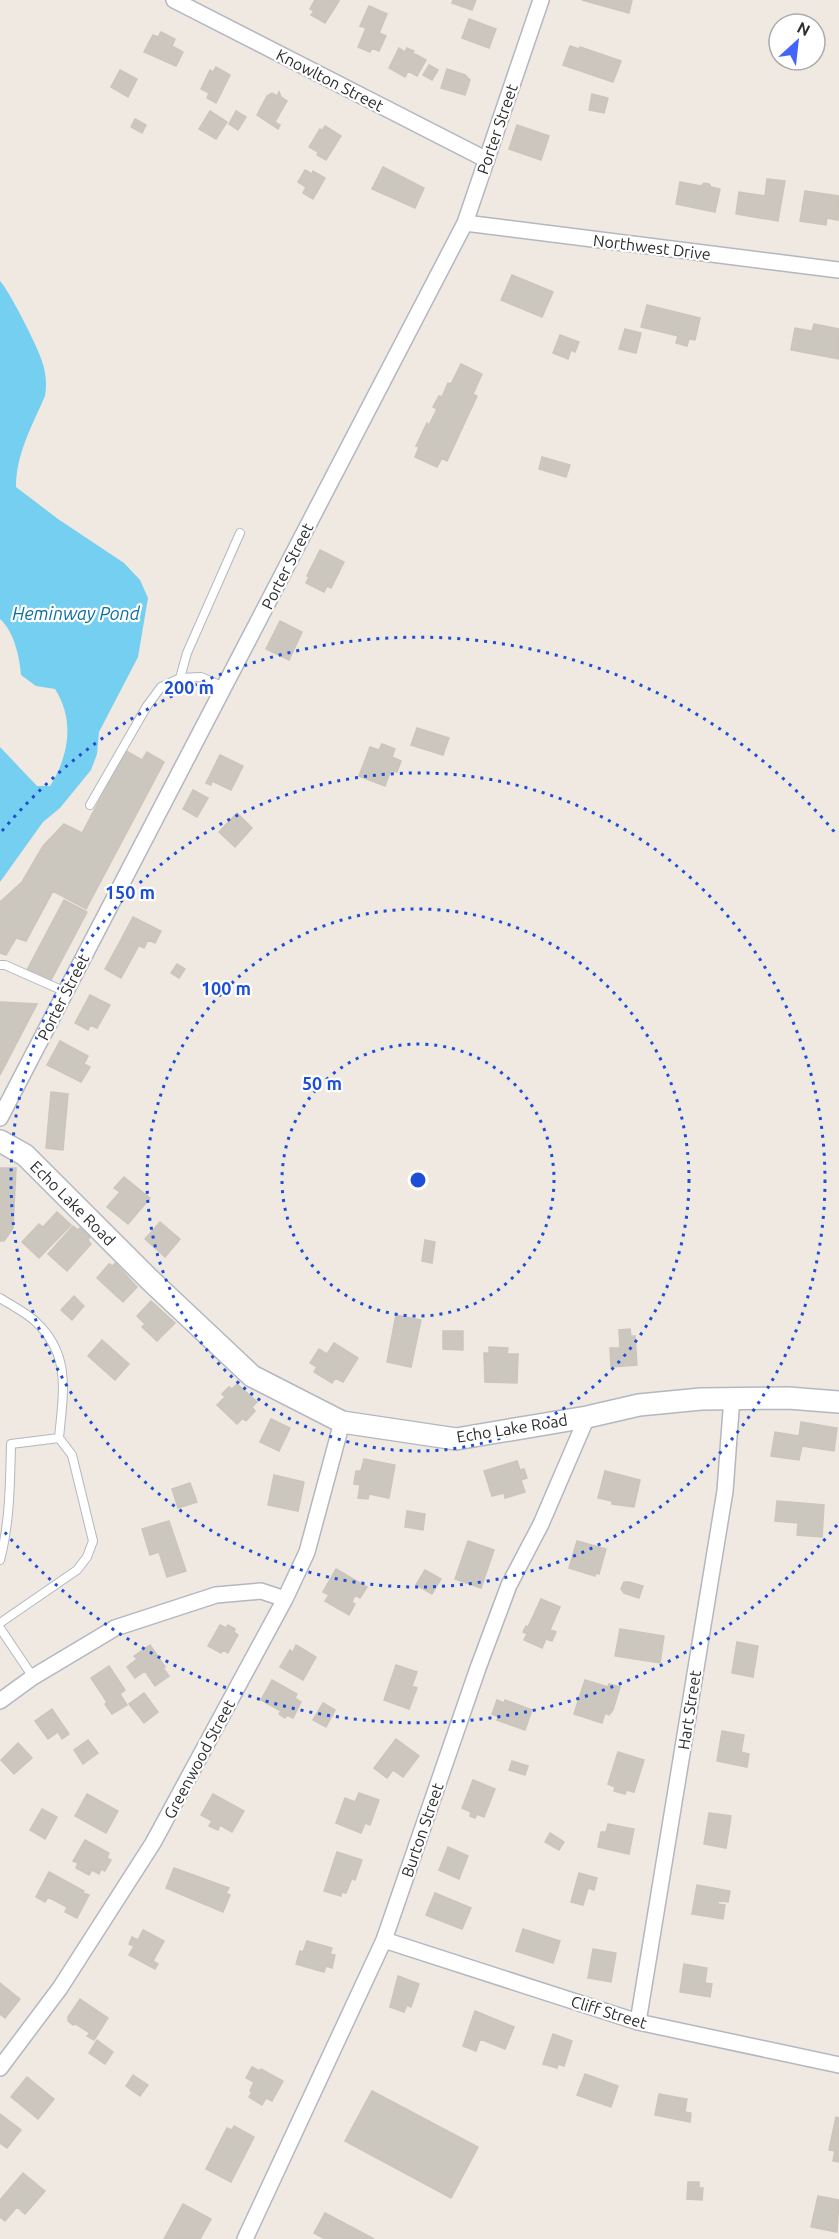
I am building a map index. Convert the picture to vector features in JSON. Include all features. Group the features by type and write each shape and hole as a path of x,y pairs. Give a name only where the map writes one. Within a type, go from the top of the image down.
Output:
{"main road":[{"name":"Echo Lake Road","path":"0,1142 26,1155 150,1280 252,1376 342,1422 456,1439 639,1406 732,1397 839,1402"}],"street":[{"name":"Knowlton Street","path":"174,0 487,160"},
{"name":"Porter Street","path":"0,1118 465,223 541,0"},
{"name":"Northwest Drive","path":"465,223 839,270"},
{"name":"Hart Street","path":"638,2022 725,1491 732,1397"},
{"name":"Burton Street","path":"245,2239 384,1940 474,1678 509,1585 541,1524 587,1417"},
{"name":"Greenwood Street","path":"0,2068 60,1988 153,1843 285,1599 307,1552 342,1422"},
{"path":"0,1701 33,1677 115,1628 216,1594 261,1591 285,1599"},
{"name":"Cliff Street","path":"384,1940 638,2022 839,2065"}],"lane":[{"path":"180,678 187,653 240,533"},
{"path":"90,805 147,706 161,687 180,678 201,677 224,687"},
{"path":"0,965 5,965 66,992"},
{"path":"0,1298 34,1321 47,1335 62,1361 64,1382 59,1438 72,1455 93,1541 87,1557 77,1570 0,1626 33,1677"},
{"path":"0,1560 5,1541 11,1444 59,1438"}],"water":[{"name":"Heminway Pond","path":"0,281 17,308 36,347 46,380 45,396 22,452 16,487 58,519 124,563 140,580 148,598 138,657 99,732 97,754 91,770 60,808 43,822 0,882 0,747 37,786 50,786 62,763 67,725 61,701 55,689 36,686 21,675 13,638 0,619"}],"building":[{"path":"315,0 339,1 325,23 311,15 314,11 310,9"},
{"path":"453,0 476,0 472,10 452,3"},
{"path":"582,0 632,0 629,13"},
{"path":"369,6 387,14 379,33 386,36 379,51 372,48 370,52 358,47 366,28 360,26"},
{"path":"469,19 496,29 489,48 462,38"},
{"path":"161,32 175,39 172,46 183,52 176,66 144,52 153,35 158,37"},
{"path":"570,46 579,49 580,47 621,61 613,82 563,65"},
{"path":"399,48 405,52 407,48 414,51 411,55 415,54 426,60 417,76 408,71 405,77 389,68"},
{"path":"429,65 438,70 432,80 423,75"},
{"path":"216,67 230,75 216,103 207,98 209,93 201,89 210,70 213,72"},
{"path":"447,69 465,75 470,80 465,95 441,88"},
{"path":"120,70 137,79 128,97 111,87"},
{"path":"279,92 281,97 287,101 275,122 280,125 278,129 257,115 267,96 272,93 277,96"},
{"path":"592,94 608,98 604,113 589,110"},
{"path":"210,111 227,122 216,139 199,129"},
{"path":"236,111 246,117 238,130 229,124"},
{"path":"135,119 146,125 142,133 131,127"},
{"path":"517,125 549,136 541,160 509,149"},
{"path":"325,126 341,136 326,160 309,147 320,129 322,131"},
{"path":"383,167 424,188 415,208 372,189"},
{"path":"305,170 312,174 313,171 325,178 313,199 303,193 306,187 298,182"},
{"path":"767,179 785,181 778,221 736,214 739,192 765,196"},
{"path":"680,182 701,186 704,183 720,189 715,212 676,204"},
{"path":"805,191 839,196 838,220 827,218 826,225 800,221"},
{"path":"512,275 553,292 542,317 501,300"},
{"path":"647,305 700,318 695,340 689,339 687,346 676,343 678,336 641,327"},
{"path":"814,324 839,329 839,359 791,350 795,328 812,331"},
{"path":"625,329 641,333 636,353 619,349"},
{"path":"560,335 579,342 575,352 571,350 568,359 553,353"},
{"path":"461,364 482,374 473,394 477,396 447,461 442,458 437,467 415,457 419,447 416,446 437,409 433,407 439,396 442,397 448,383 451,384"},
{"path":"542,457 570,465 566,477 539,469"},
{"path":"320,550 344,562 331,588 327,586 324,592 306,583 309,577 307,576"},
{"path":"280,621 302,632 289,660 266,649"},
{"path":"417,728 449,738 443,755 411,745"},
{"path":"382,744 395,749 392,757 401,761 397,772 391,770 385,786 359,776 370,747 379,750"},
{"path":"126,751 142,760 147,752 164,762 86,909 53,891 26,941 16,938 6,955 0,953 0,902 22,882 43,846 64,824 82,833"},
{"path":"220,755 243,766 231,790 212,781 211,785 206,783"},
{"path":"193,790 208,798 197,817 183,809"},
{"path":"237,813 252,828 235,847 219,832"},
{"path":"64,900 87,912 50,982 27,970"},
{"path":"133,917 161,931 155,943 148,940 144,948 122,938"},
{"path":"122,938 138,947 121,978 105,969"},
{"path":"177,964 185,969 179,978 171,973"},
{"path":"90,995 110,1005 97,1028 90,1025 88,1030 75,1023"},
{"path":"0,1002 37,1004 0,1075"},
{"path":"60,1041 88,1056 84,1064 90,1067 81,1082 47,1065"},
{"path":"51,1092 68,1094 63,1150 46,1148"},
{"path":"0,1168 16,1168 13,1228 4,1241 0,1241"},
{"path":"124,1177 150,1198 128,1224 107,1207 120,1192 114,1188"},
{"path":"57,1212 71,1225 39,1258 22,1242 39,1224 43,1227"},
{"path":"160,1222 180,1239 165,1257 145,1239"},
{"path":"73,1226 78,1230 80,1228 90,1237 88,1240 91,1244 67,1271 48,1254"},
{"path":"425,1240 435,1242 432,1263 422,1261"},
{"path":"115,1263 137,1287 123,1302 97,1278 109,1264 113,1266"},
{"path":"74,1296 84,1306 72,1320 61,1310"},
{"path":"151,1301 175,1323 157,1341 142,1327 145,1324 137,1316"},
{"path":"396,1315 421,1320 411,1367 387,1362"},
{"path":"630,1329 631,1336 635,1336 637,1365 611,1367 610,1348 620,1348 619,1330"},
{"path":"443,1331 463,1331 463,1350 443,1349"},
{"path":"102,1340 129,1364 115,1380 88,1356"},
{"path":"334,1343 358,1358 343,1382 335,1378 332,1383 314,1372 317,1367 310,1363 319,1349 327,1354"},
{"path":"489,1347 508,1348 507,1354 518,1354 517,1383 485,1382 484,1353 489,1353"},
{"path":"237,1384 257,1402 252,1407 255,1411 246,1421 243,1418 237,1424 217,1405 225,1397 222,1394 229,1387 232,1389"},
{"path":"271,1419 290,1428 279,1451 260,1442"},
{"path":"801,1422 837,1428 834,1451 802,1446 799,1460 771,1456 775,1432 799,1436"},
{"path":"364,1459 395,1465 389,1498 369,1494 368,1499 358,1498 360,1485 354,1484 356,1471 361,1471"},
{"path":"517,1461 520,1470 524,1469 527,1478 521,1480 525,1492 505,1498 504,1493 492,1496 484,1471"},
{"path":"605,1471 640,1480 634,1507 612,1504 612,1501 598,1498"},
{"path":"274,1475 304,1482 298,1511 268,1505"},
{"path":"190,1483 197,1502 178,1508 172,1489"},
{"path":"777,1501 824,1505 822,1537 797,1535 798,1523 775,1521"},
{"path":"407,1511 425,1514 423,1530 405,1527"},
{"path":"169,1521 186,1571 167,1577 159,1552 150,1555 142,1529"},
{"path":"468,1541 494,1550 481,1588 455,1579"},
{"path":"577,1541 606,1549 599,1574 596,1573 595,1576 569,1568"},
{"path":"336,1569 367,1587 360,1598 355,1595 352,1602 355,1604 349,1615 325,1601 329,1595 323,1592"},
{"path":"425,1570 441,1579 432,1594 416,1585"},
{"path":"624,1582 643,1586 639,1598 624,1593 621,1589"},
{"path":"541,1599 560,1607 550,1630 556,1632 552,1641 546,1639 542,1648 524,1640 527,1634 523,1632 526,1626 528,1627"},
{"path":"220,1625 226,1628 228,1625 235,1629 234,1632 238,1635 228,1653 223,1650 221,1653 208,1646"},
{"path":"620,1629 664,1636 660,1663 615,1656"},
{"path":"737,1642 758,1646 753,1677 732,1673"},
{"path":"150,1645 169,1676 155,1686 145,1671 135,1678 127,1667 137,1659 134,1656"},
{"path":"296,1645 316,1657 303,1680 280,1667 290,1650 293,1652"},
{"path":"396,1665 417,1672 412,1686 417,1688 409,1709 384,1700"},
{"path":"109,1666 125,1690 120,1694 127,1705 112,1714 91,1678"},
{"path":"272,1680 297,1694 295,1698 301,1702 293,1718 287,1715 285,1718 279,1714 281,1711 261,1700"},
{"path":"585,1680 608,1687 609,1684 620,1687 613,1710 609,1715 605,1713 602,1723 574,1714"},
{"path":"144,1693 158,1712 144,1723 129,1704"},
{"path":"497,1700 504,1703 505,1700 532,1710 525,1730 497,1720 499,1717 492,1714"},
{"path":"323,1703 335,1710 326,1727 313,1720"},
{"path":"52,1709 69,1734 62,1739 58,1732 48,1739 35,1721"},
{"path":"722,1731 744,1735 741,1752 749,1754 747,1767 717,1761"},
{"path":"396,1739 419,1756 403,1777 393,1770 387,1778 374,1768"},
{"path":"88,1740 98,1753 83,1764 74,1750"},
{"path":"18,1743 32,1758 14,1774 1,1760"},
{"path":"618,1752 644,1760 634,1792 626,1790 625,1794 614,1791 615,1787 608,1784"},
{"path":"512,1761 528,1766 525,1775 509,1770"},
{"path":"473,1780 495,1789 484,1817 477,1814 475,1818 470,1816 471,1812 462,1808"},
{"path":"359,1793 379,1800 370,1825 365,1823 361,1833 336,1823 345,1798 355,1802"},
{"path":"87,1794 118,1811 106,1833 75,1816"},
{"path":"213,1794 244,1811 232,1832 220,1825 218,1830 209,1826 212,1821 201,1815"},
{"path":"42,1809 57,1817 45,1839 30,1830"},
{"path":"709,1813 731,1816 726,1848 704,1844"},
{"path":"608,1824 634,1829 629,1854 598,1847 601,1832 606,1832"},
{"path":"550,1833 564,1842 559,1850 545,1842"},
{"path":"85,1840 109,1853 107,1858 111,1860 105,1871 101,1869 99,1874 92,1870 89,1875 76,1868 78,1863 73,1861"},
{"path":"448,1847 468,1856 459,1879 439,1870"},
{"path":"337,1852 362,1860 355,1880 352,1878 346,1893 342,1892 341,1896 324,1891"},
{"path":"174,1868 229,1888 226,1893 230,1895 223,1912 166,1888"},
{"path":"49,1872 89,1895 77,1918 65,1912 67,1907 48,1897 45,1902 36,1897"},
{"path":"579,1873 597,1878 594,1890 588,1888 583,1905 571,1902"},
{"path":"697,1885 730,1891 728,1902 718,1901 718,1904 725,1905 723,1919 692,1914"},
{"path":"435,1893 471,1908 462,1929 426,1915"},
{"path":"523,1929 560,1941 553,1963 516,1951"},
{"path":"143,1930 164,1941 153,1961 158,1964 155,1969 129,1955 134,1946 129,1944 132,1937 138,1940"},
{"path":"307,1941 332,1948 330,1954 335,1955 332,1968 326,1966 324,1972 296,1964 300,1951 303,1952"},
{"path":"593,1949 616,1953 611,1982 588,1978"},
{"path":"684,1964 707,1968 705,1983 712,1984 710,1997 680,1992"},
{"path":"398,1976 419,1984 411,2007 407,2005 404,2012 390,2007"},
{"path":"0,1983 20,1999 5,2018 0,2014"},
{"path":"80,1999 108,2018 94,2040 87,2036 90,2033 68,2021 68,2017"},
{"path":"475,2011 514,2027 505,2049 480,2039 476,2051 463,2046"},
{"path":"553,2034 572,2041 564,2066 558,2064 557,2068 543,2064"},
{"path":"97,2040 113,2052 105,2064 89,2053"},
{"path":"252,2067 260,2071 261,2069 283,2081 272,2101 266,2098 262,2105 249,2097 254,2082 246,2078"},
{"path":"585,2074 618,2086 611,2107 577,2095"},
{"path":"133,2075 148,2085 140,2096 126,2086"},
{"path":"27,2077 54,2099 38,2119 11,2097"},
{"path":"372,2091 478,2147 451,2198 345,2141"},
{"path":"659,2094 687,2099 685,2112 691,2113 690,2122 655,2115"},
{"path":"0,2114 21,2130 7,2148 0,2143"},
{"path":"836,2117 839,2118 839,2162 833,2161 835,2151 829,2150"},
{"path":"234,2126 254,2137 231,2182 206,2169 227,2128 232,2130"},
{"path":"23,2173 45,2191 25,2214 17,2207 5,2221 0,2217 0,2200"},
{"path":"688,2182 699,2182 699,2188 703,2188 702,2200 687,2199"},
{"path":"818,2196 839,2200 837,2232 811,2227"},
{"path":"183,2204 211,2219 200,2239 164,2239"},
{"path":"325,2213 374,2239 325,2239 314,2233"}]}
